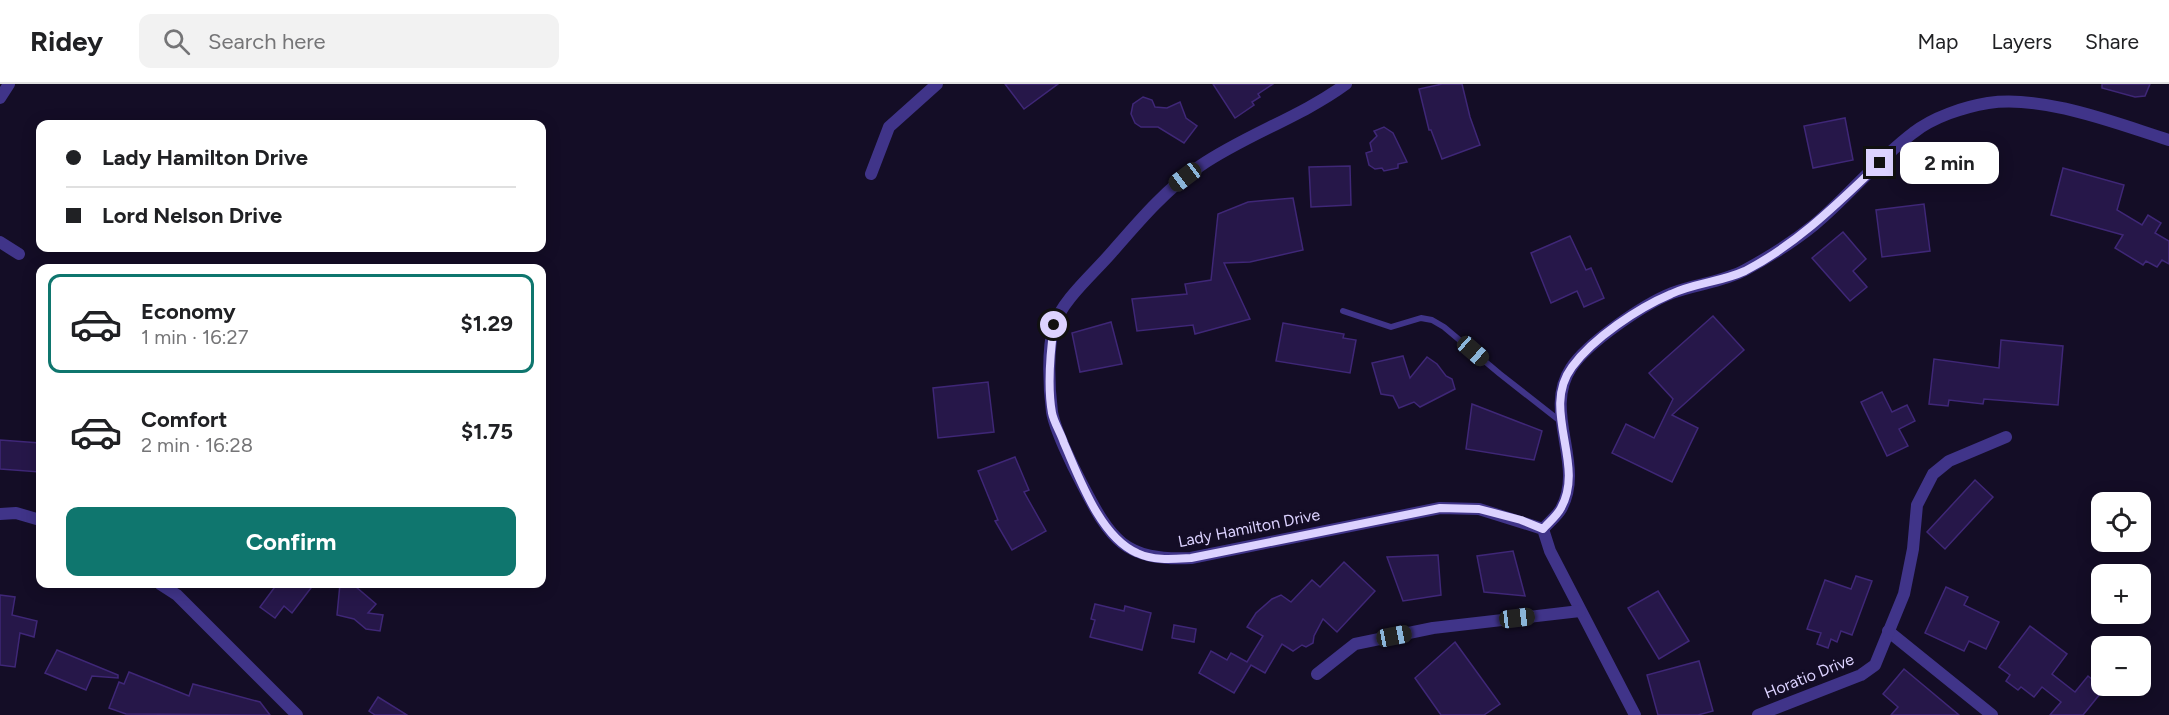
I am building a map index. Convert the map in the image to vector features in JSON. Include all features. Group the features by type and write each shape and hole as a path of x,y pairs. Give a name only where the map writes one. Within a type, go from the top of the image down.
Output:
{"street":[{"path":"0,98 9,84"},
{"path":"871,174 889,127 937,84"},
{"name":"Lady Hamilton Drive","path":"1346,84 1201,165 1169,190 1070,300 1054,325 1049,356 1053,414 1078,477 1099,517 1118,539 1136,553 1163,559 1191,558 1440,508 1479,509 1521,520 1543,529"},
{"path":"1635,715 1550,551 1543,529 1561,508 1569,482 1560,421 1562,388 1571,368 1586,351 1619,325 1672,293 1743,272 1772,255 1813,226 1914,132 1946,115 1989,103 2040,104 2169,140"},
{"path":"0,242 19,254"},
{"name":"Horatio Drive","path":"1758,715 1861,675 1875,665 1904,594 1913,549 1917,505 1932,474 1949,461 2006,437"},
{"path":"0,514 16,513 36,519"},
{"path":"166,588 177,595 297,715"},
{"path":"1317,674 1355,644 1433,628 1580,611"},
{"path":"1888,631 1992,715"}],"lane":[{"path":"1343,311 1391,327 1421,318 1432,320 1444,327 1560,421"}],"building":[{"path":"1005,84 1058,84 1024,109"},
{"path":"1213,84 1273,84 1258,94 1260,97 1252,102 1254,105 1235,118"},
{"path":"1442,84 1462,84 1480,145 1442,159 1431,130 1429,130 1419,89"},
{"path":"2102,84 2150,84 2145,96 2135,97 2102,88"},
{"path":"1143,97 1152,100 1155,107 1167,108 1180,102 1186,118 1197,126 1184,143 1158,127 1141,127 1135,123 1131,114 1133,104"},
{"path":"1845,118 1853,160 1813,168 1804,126"},
{"path":"1384,127 1393,133 1407,162 1398,164 1398,168 1384,171 1382,168 1375,169 1369,165 1366,153 1372,151 1370,143 1377,136 1374,131"},
{"path":"1350,166 1351,205 1311,207 1309,167"},
{"path":"2063,168 2124,185 2117,210 2142,225 2148,215 2161,223 2155,233 2169,241 2169,264 2162,260 2157,267 2146,261 2143,265 2115,248 2123,235 2051,215"},
{"path":"1293,198 1303,250 1250,262 1224,263 1250,319 1195,334 1193,325 1137,331 1132,299 1187,294 1185,284 1211,280 1218,214 1248,202"},
{"path":"1924,204 1930,251 1882,257 1876,210"},
{"path":"1843,232 1866,259 1853,271 1867,287 1850,301 1812,258"},
{"path":"1570,236 1586,270 1591,268 1604,298 1584,307 1577,291 1551,303 1531,253"},
{"path":"1713,316 1744,350 1672,415 1698,428 1672,482 1612,453 1626,424 1654,438 1673,399 1649,373"},
{"path":"1111,322 1122,364 1080,372 1072,333"},
{"path":"1283,323 1344,334 1343,338 1356,340 1350,373 1276,361"},
{"path":"2001,340 2063,346 2058,405 1984,399 1983,404 1949,400 1948,406 1929,404 1934,359 1999,368"},
{"path":"1403,356 1410,378 1427,357 1452,379 1455,389 1420,407 1414,402 1399,408 1393,396 1381,394 1372,363"},
{"path":"988,382 994,432 938,438 933,388"},
{"path":"1882,392 1892,412 1907,405 1915,421 1899,429 1908,446 1887,456 1861,402"},
{"path":"1472,404 1542,431 1534,460 1466,449"},
{"path":"0,440 36,443 36,472 0,469"},
{"path":"1015,457 1029,490 1024,492 1046,531 1012,550 995,521 998,520 978,471"},
{"path":"1975,480 1993,497 1945,549 1927,532"},
{"path":"1513,551 1525,596 1484,592 1477,556"},
{"path":"1438,555 1441,595 1403,601 1387,557"},
{"path":"1344,562 1375,591 1337,632 1323,619 1313,643 1306,647 1302,645 1293,651 1282,644 1265,673 1251,665 1234,693 1199,673 1211,651 1227,660 1231,653 1247,662 1263,636 1247,627 1256,613 1272,599 1281,595 1291,602 1312,580 1320,587"},
{"path":"1856,576 1872,581 1852,635 1841,631 1837,642 1831,639 1828,648 1817,644 1821,633 1807,629 1825,580 1851,589"},
{"path":"1946,587 1968,597 1964,605 1999,622 1986,649 1969,641 1964,651 1925,633"},
{"path":"274,588 311,588 292,613 284,606 275,618 260,607"},
{"path":"340,588 357,588 376,604 368,613 383,615 380,631 366,629 354,619 337,615"},
{"path":"1658,591 1689,641 1659,659 1628,608"},
{"path":"0,595 15,597 12,615 37,621 34,637 20,633 15,667 0,665"},
{"path":"1095,604 1124,611 1125,606 1151,613 1142,650 1090,637 1095,620 1091,619"},
{"path":"1174,625 1196,629 1194,642 1172,638"},
{"path":"2030,626 2067,654 2052,674 2075,692 2088,676 2091,678 2091,696 2098,696 2083,715 2050,715 2061,702 2042,687 2034,697 2021,687 2018,690 2006,681 2010,675 1999,667"},
{"path":"1455,642 1500,704 1484,715 1441,715 1415,678"},
{"path":"57,650 118,675 118,678 92,676 86,690 45,673"},
{"path":"1699,661 1713,711 1698,715 1658,715 1647,675"},
{"path":"1904,669 1959,715 1891,715 1898,707 1883,694"},
{"path":"129,672 189,696 193,684 260,702 270,715 126,714 109,708 119,682 124,684"},
{"path":"378,697 407,715 375,715 369,711"}],"route":[{"path":"1054,325 1049,356 1053,414 1078,477 1099,517 1118,539 1136,553 1163,559 1191,558 1440,508 1479,509 1521,520 1543,529 1561,508 1569,482 1567,455 1560,421 1562,388 1571,368 1586,351 1627,318 1672,293 1743,272 1772,255 1813,226 1880,163"}]}
